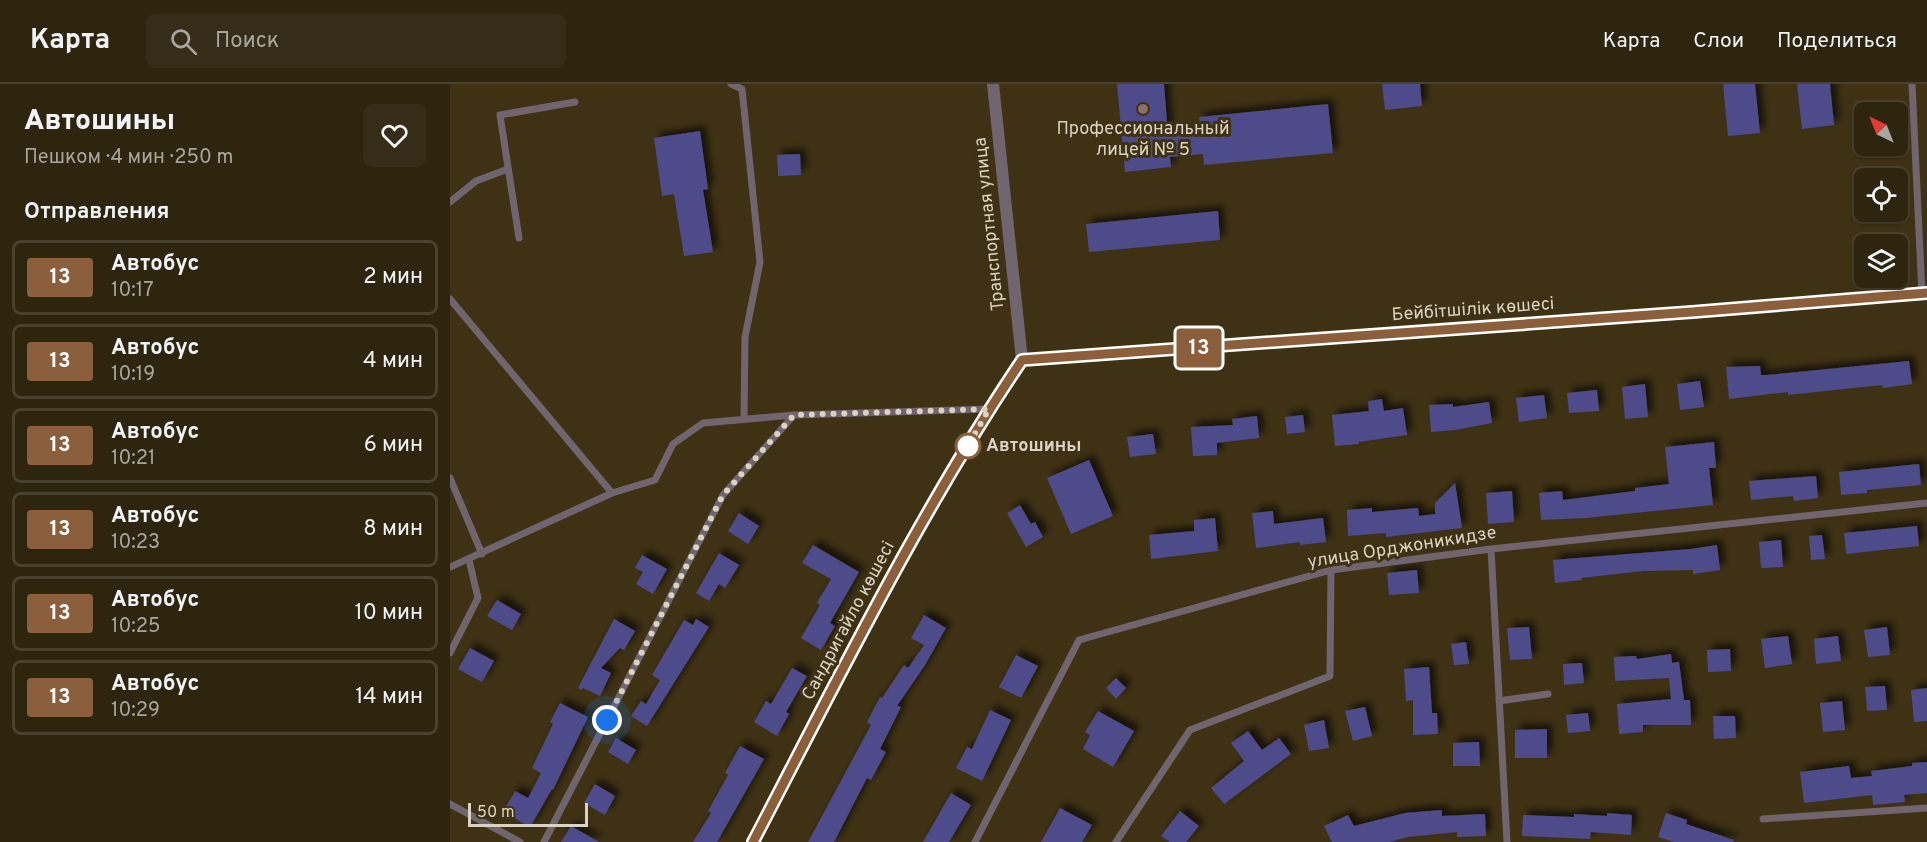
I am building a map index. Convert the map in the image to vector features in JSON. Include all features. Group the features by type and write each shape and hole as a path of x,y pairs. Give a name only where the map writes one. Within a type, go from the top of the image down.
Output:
{"street":[{"name":"Транспортная улица","path":"993,84 1022,360"},
{"name":"Бейбітшілік көшесі","path":"1022,360 1924,294"},
{"name":"Сандригайло көшесі","path":"753,842 904,555 989,409 1022,360"}],"lane":[{"path":"731,84 742,89 760,262 745,337 744,419"},
{"path":"1912,84 1924,294"},
{"path":"519,238 500,115 575,102"},
{"path":"450,202 476,182 508,169"},
{"path":"450,299 612,493"},
{"path":"450,567 612,493 655,480 673,444 703,423 794,415 989,409"},
{"path":"544,842 723,495 794,415"},
{"path":"450,478 482,554"},
{"name":"улица Орджоникидзе","path":"975,842 1079,640 1331,570 1491,549 1927,503"},
{"path":"1491,549 1507,842"},
{"path":"450,653 478,598 468,560"},
{"path":"1116,842 1190,730 1330,676 1331,570"},
{"path":"1499,701 1548,694"},
{"path":"450,804 520,842"},
{"path":"1763,819 1927,808"}],"building":[{"path":"1117,84 1164,84 1168,135 1201,132 1199,117 1328,104 1333,153 1204,165 1203,154 1170,157 1171,167 1125,172"},
{"path":"1382,84 1420,84 1422,106 1385,110"},
{"path":"1723,84 1755,84 1760,133 1728,136"},
{"path":"1797,84 1830,84 1834,125 1802,129"},
{"path":"700,131 708,189 703,190 713,252 684,256 674,194 662,196 654,138"},
{"path":"800,154 801,175 778,176 777,155"},
{"path":"1218,211 1220,240 1089,252 1086,224"},
{"path":"1909,361 1912,384 1788,395 1788,392 1729,399 1726,367 1760,366 1761,375 1767,375"},
{"path":"1700,381 1704,407 1680,410 1677,384"},
{"path":"1645,384 1648,417 1625,419 1622,387"},
{"path":"1597,390 1599,411 1569,413 1567,393"},
{"path":"1544,395 1547,418 1519,422 1516,398"},
{"path":"1382,399 1384,411 1403,408 1407,435 1335,446 1332,415 1369,411 1368,401"},
{"path":"1489,402 1492,423 1431,432 1429,405 1453,404 1453,407"},
{"path":"1303,415 1305,432 1287,434 1285,417"},
{"path":"1257,416 1259,438 1217,443 1217,455 1193,456 1191,427 1233,425 1232,419"},
{"path":"1153,434 1156,454 1130,457 1127,437"},
{"path":"1714,442 1716,468 1709,468 1713,505 1586,518 1541,520 1539,493 1562,491 1563,500 1635,491 1635,488 1669,484 1665,447"},
{"path":"1089,460 1113,516 1071,534 1047,478"},
{"path":"1919,464 1921,485 1841,495 1839,472"},
{"path":"1816,476 1818,498 1794,501 1793,496 1751,500 1749,481"},
{"path":"1455,483 1462,528 1386,537 1386,533 1348,536 1347,510 1372,508 1372,512 1418,508 1419,516 1435,514 1435,503"},
{"path":"1512,491 1514,522 1488,524 1486,493"},
{"path":"1020,505 1031,524 1035,522 1043,537 1026,547 1007,513"},
{"path":"1273,511 1274,524 1323,518 1326,542 1300,545 1300,542 1256,548 1252,513"},
{"path":"739,513 759,526 748,544 728,531"},
{"path":"1215,518 1218,551 1151,559 1149,535 1194,531 1194,520"},
{"path":"1917,526 1919,546 1846,554 1844,533"},
{"path":"1822,535 1825,559 1811,560 1809,536"},
{"path":"1781,540 1783,567 1761,568 1759,542"},
{"path":"813,545 859,572 830,623 835,626 821,650 801,638 820,605 817,603 831,579 802,563"},
{"path":"1717,545 1720,570 1693,574 1693,570 1643,571 1555,583 1553,560"},
{"path":"719,553 739,565 725,588 719,584 709,601 696,593"},
{"path":"642,555 667,569 653,594 636,584 643,572 635,568"},
{"path":"1417,570 1419,593 1389,595 1387,573"},
{"path":"497,600 521,614 512,630 487,616"},
{"path":"924,615 946,628 925,665 897,706 901,707 880,749 886,752 871,780 867,778 834,842 808,842 871,725 867,722 880,697 882,698 904,665 908,668 924,645 911,638"},
{"path":"614,619 635,631 624,650 620,648 601,668 611,673 600,696 583,688 581,690 578,688"},
{"path":"696,619 709,627 647,726 631,716 641,701 646,704 660,680 652,675 684,620 693,625"},
{"path":"1529,627 1532,659 1510,660 1507,628"},
{"path":"1887,627 1890,655 1868,657 1864,630"},
{"path":"1788,636 1792,664 1765,668 1761,639"},
{"path":"1838,636 1841,661 1816,664 1814,639"},
{"path":"1466,642 1469,664 1454,665 1451,644"},
{"path":"470,648 494,661 482,682 458,669"},
{"path":"1730,649 1731,671 1708,672 1707,650"},
{"path":"1671,654 1672,663 1679,662 1684,700 1690,700 1691,725 1643,725 1643,732 1619,734 1617,704 1671,699 1669,678 1615,681 1614,657 1636,656 1637,659"},
{"path":"1016,655 1038,666 1021,698 999,687"},
{"path":"1582,663 1584,683 1564,685 1563,664"},
{"path":"1429,667 1432,713 1437,713 1438,734 1413,735 1413,700 1406,701 1404,669"},
{"path":"792,668 807,676 786,712 789,714 777,736 754,722 766,701 771,704"},
{"path":"1116,678 1126,688 1116,699 1106,688"},
{"path":"1885,686 1887,710 1867,711 1865,687"},
{"path":"1927,688 1927,721 1914,722 1911,690"},
{"path":"1842,701 1845,730 1823,732 1820,703"},
{"path":"560,703 588,717 553,790 530,827 503,812 515,791 528,798 541,773 532,768 553,724 550,722"},
{"path":"1365,707 1372,736 1353,741 1345,711"},
{"path":"990,710 1011,720 982,781 956,768 967,747 972,749"},
{"path":"1098,711 1134,731 1113,767 1083,749 1090,735 1085,732"},
{"path":"1588,713 1590,731 1568,733 1566,715"},
{"path":"1713,716 1735,716 1736,738 1714,739"},
{"path":"1324,720 1329,748 1309,751 1304,725"},
{"path":"1547,729 1547,758 1515,758 1515,730"},
{"path":"1248,731 1262,750 1279,738 1291,754 1224,804 1211,788 1244,761 1231,743"},
{"path":"616,738 636,750 628,764 608,752"},
{"path":"1479,742 1480,766 1453,766 1453,743"},
{"path":"740,746 764,759 717,842 693,842 711,813 708,811 728,775 725,773"},
{"path":"1927,762 1927,793 1904,795 1905,802 1873,805 1872,795 1804,803 1800,772 1849,766 1851,778 1872,776 1871,771"},
{"path":"595,784 615,796 605,815 584,803"},
{"path":"951,793 971,805 949,842 923,842"},
{"path":"1060,808 1092,825 1082,842 1041,842"},
{"path":"1442,810 1442,816 1485,814 1486,836 1457,837 1457,832 1408,837 1389,842 1332,842 1324,826 1348,815 1354,826 1405,813"},
{"path":"1180,811 1199,826 1186,842 1170,842 1161,836"},
{"path":"1607,813 1632,815 1631,835 1591,832 1590,839 1522,836 1523,815 1574,817 1574,814 1607,816"},
{"path":"1666,813 1687,820 1686,824 1734,840 1733,842 1674,842 1658,837"},
{"path":"571,826 599,842 561,842"}],"bus line":[{"name":"13","path":"753,842 904,555 989,409 1022,360 1927,293"}],"place":[{"name":"Профессиональный лицей № 5","path":"1143,109"},
{"name":"Автошины","path":"968,446"}],"route":[{"path":"607,720 723,495 794,415 989,409 968,446"}]}
